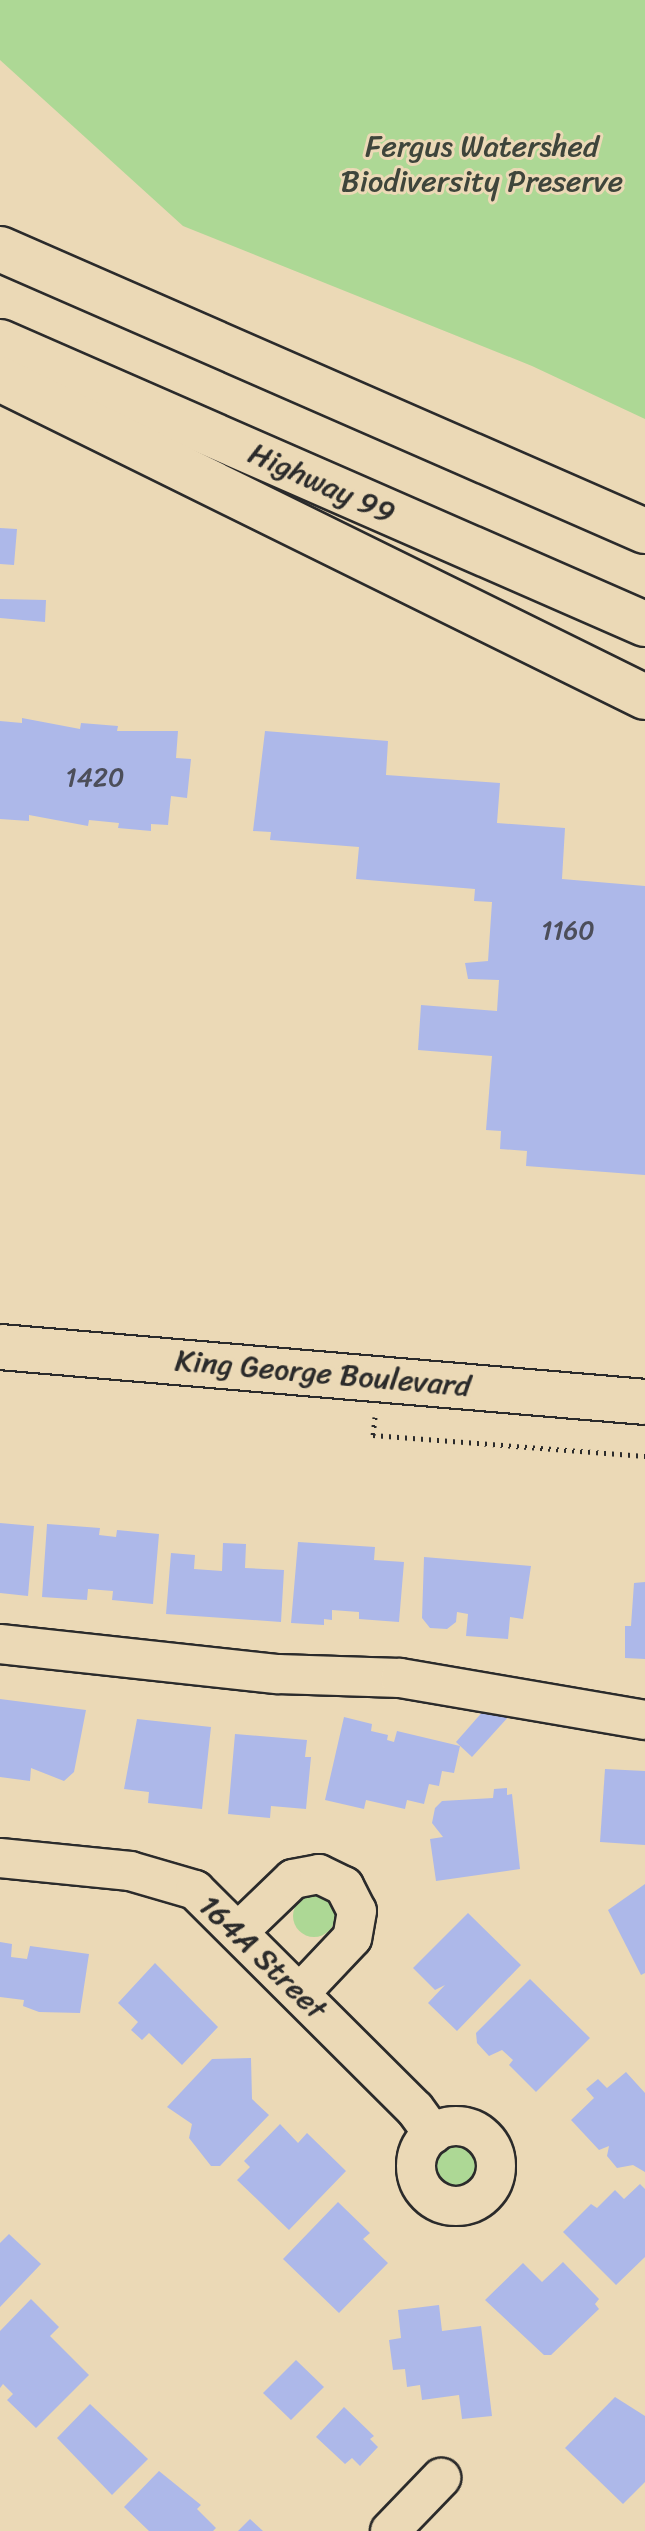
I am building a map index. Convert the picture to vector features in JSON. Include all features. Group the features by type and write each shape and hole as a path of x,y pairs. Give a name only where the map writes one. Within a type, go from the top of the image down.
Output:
{"main road":[{"path":"0,249 645,531"},
{"name":"Highway 99","path":"0,342 645,624"},
{"path":"0,379 645,697"},
{"name":"King George Boulevard","path":"0,1347 645,1402"}],"street":[{"path":"0,1644 278,1674 400,1678 645,1720"},
{"name":"164A Street","path":"0,1858 130,1871 195,1890 415,2109 433,2134"},
{"path":"238,1932 293,1879 319,1874 344,1886 357,1911 352,1938 300,1993"},
{"path":"390,2531 441,2478"}],"path":[{"path":"379,1377 373,1435 645,1456"}],"green space":[{"name":"Fergus Watershed Biodiversity Preserve","path":"0,0 645,0 645,419 532,366 183,226 0,60"},
{"path":"314,1895 329,1901 335,1916 329,1931 314,1937 299,1931 293,1916 299,1901"},
{"path":"454,2146 469,2152 475,2167 469,2182 454,2188 439,2182 433,2167 439,2152"}],"building":[{"path":"0,528 17,529 14,565 0,564"},
{"path":"0,599 46,600 45,622 0,618"},
{"path":"22,718 80,729 81,723 118,726 117,731 178,731 176,758 191,759 187,798 171,796 168,825 151,824 151,831 118,828 119,823 89,820 88,826 29,815 29,821 0,819 0,721 22,723"},
{"path":"265,731 388,741 386,775 500,783 497,823 565,828 562,879 645,886 645,1175 526,1166 527,1151 500,1149 501,1131 486,1130 492,1056 418,1050 421,1005 497,1011 499,980 468,979 465,963 488,961 492,902 474,901 475,889 356,879 359,847 270,840 271,832 253,831"},
{"path":"0,1523 34,1526 28,1596 0,1593"},
{"path":"47,1524 100,1528 99,1535 116,1537 117,1530 159,1534 153,1604 112,1600 113,1591 88,1589 87,1600 42,1597"},
{"path":"298,1542 375,1547 374,1560 404,1562 399,1622 359,1619 359,1612 332,1610 332,1620 324,1619 324,1625 291,1623"},
{"path":"223,1543 246,1544 245,1568 284,1570 281,1622 166,1614 171,1553 195,1555 194,1569 222,1571"},
{"path":"424,1557 531,1566 523,1619 510,1617 508,1639 466,1636 468,1614 457,1612 456,1622 447,1629 430,1628 422,1618"},
{"path":"645,1582 645,1659 625,1658 625,1626 631,1626 634,1583"},
{"path":"0,1699 86,1710 74,1772 64,1781 31,1768 30,1781 0,1777"},
{"path":"485,1709 511,1714 472,1757 456,1742"},
{"path":"344,1717 372,1724 371,1731 388,1735 387,1740 394,1742 397,1731 460,1746 454,1773 442,1771 439,1786 429,1784 424,1804 407,1800 405,1809 366,1800 364,1809 325,1800"},
{"path":"137,1719 211,1727 202,1809 148,1803 149,1792 124,1789"},
{"path":"235,1734 307,1740 305,1757 311,1757 306,1809 271,1806 270,1818 228,1814"},
{"path":"605,1769 645,1771 645,1845 600,1842"},
{"path":"507,1788 507,1795 512,1794 520,1869 436,1881 430,1839 443,1837 432,1823 435,1808 442,1801 493,1798 494,1789"},
{"path":"645,1884 645,1973 641,1975 608,1910"},
{"path":"468,1913 521,1965 457,2031 428,2003 445,1985 435,1990 413,1968"},
{"path":"0,1942 12,1944 11,1957 27,1959 30,1946 89,1954 80,2013 39,2012 23,2006 24,2000 0,1997"},
{"path":"155,1963 218,2027 182,2065 149,2033 142,2040 131,2030 138,2022 118,2003"},
{"path":"530,1979 590,2038 536,2092 509,2065 513,2060 502,2050 489,2056 477,2043 476,2033"},
{"path":"251,2058 252,2099 269,2115 220,2166 211,2166 189,2138 192,2124 167,2107 212,2059"},
{"path":"626,2072 645,2093 645,2172 633,2165 617,2168 607,2156 609,2146 599,2150 571,2120 594,2098 586,2089 598,2079 607,2088"},
{"path":"280,2124 298,2143 307,2133 346,2171 289,2230 237,2180 250,2167 244,2161"},
{"path":"640,2184 645,2189 645,2257 616,2285 563,2232 591,2204 597,2208 615,2190 624,2199"},
{"path":"338,2202 370,2233 363,2239 388,2263 339,2313 283,2259"},
{"path":"9,2234 41,2264 0,2307 0,2243"},
{"path":"563,2262 599,2299 595,2304 599,2309 551,2355 544,2355 485,2300 523,2263 542,2282"},
{"path":"31,2299 59,2327 50,2336 89,2375 36,2428 7,2400 13,2394 3,2384 0,2388 0,2331"},
{"path":"439,2305 442,2331 481,2326 492,2416 462,2419 459,2395 422,2400 420,2385 407,2387 405,2369 393,2370 389,2340 401,2338 398,2310"},
{"path":"296,2360 324,2387 291,2420 263,2393"},
{"path":"615,2397 645,2416 645,2482 623,2504 565,2448"},
{"path":"90,2404 148,2459 112,2495 57,2438"},
{"path":"344,2407 374,2436 370,2439 378,2447 360,2466 352,2458 345,2464 316,2437"},
{"path":"159,2471 201,2505 197,2509 216,2528 213,2531 149,2531 124,2507"},
{"path":"250,2519 263,2531 238,2531"}]}
